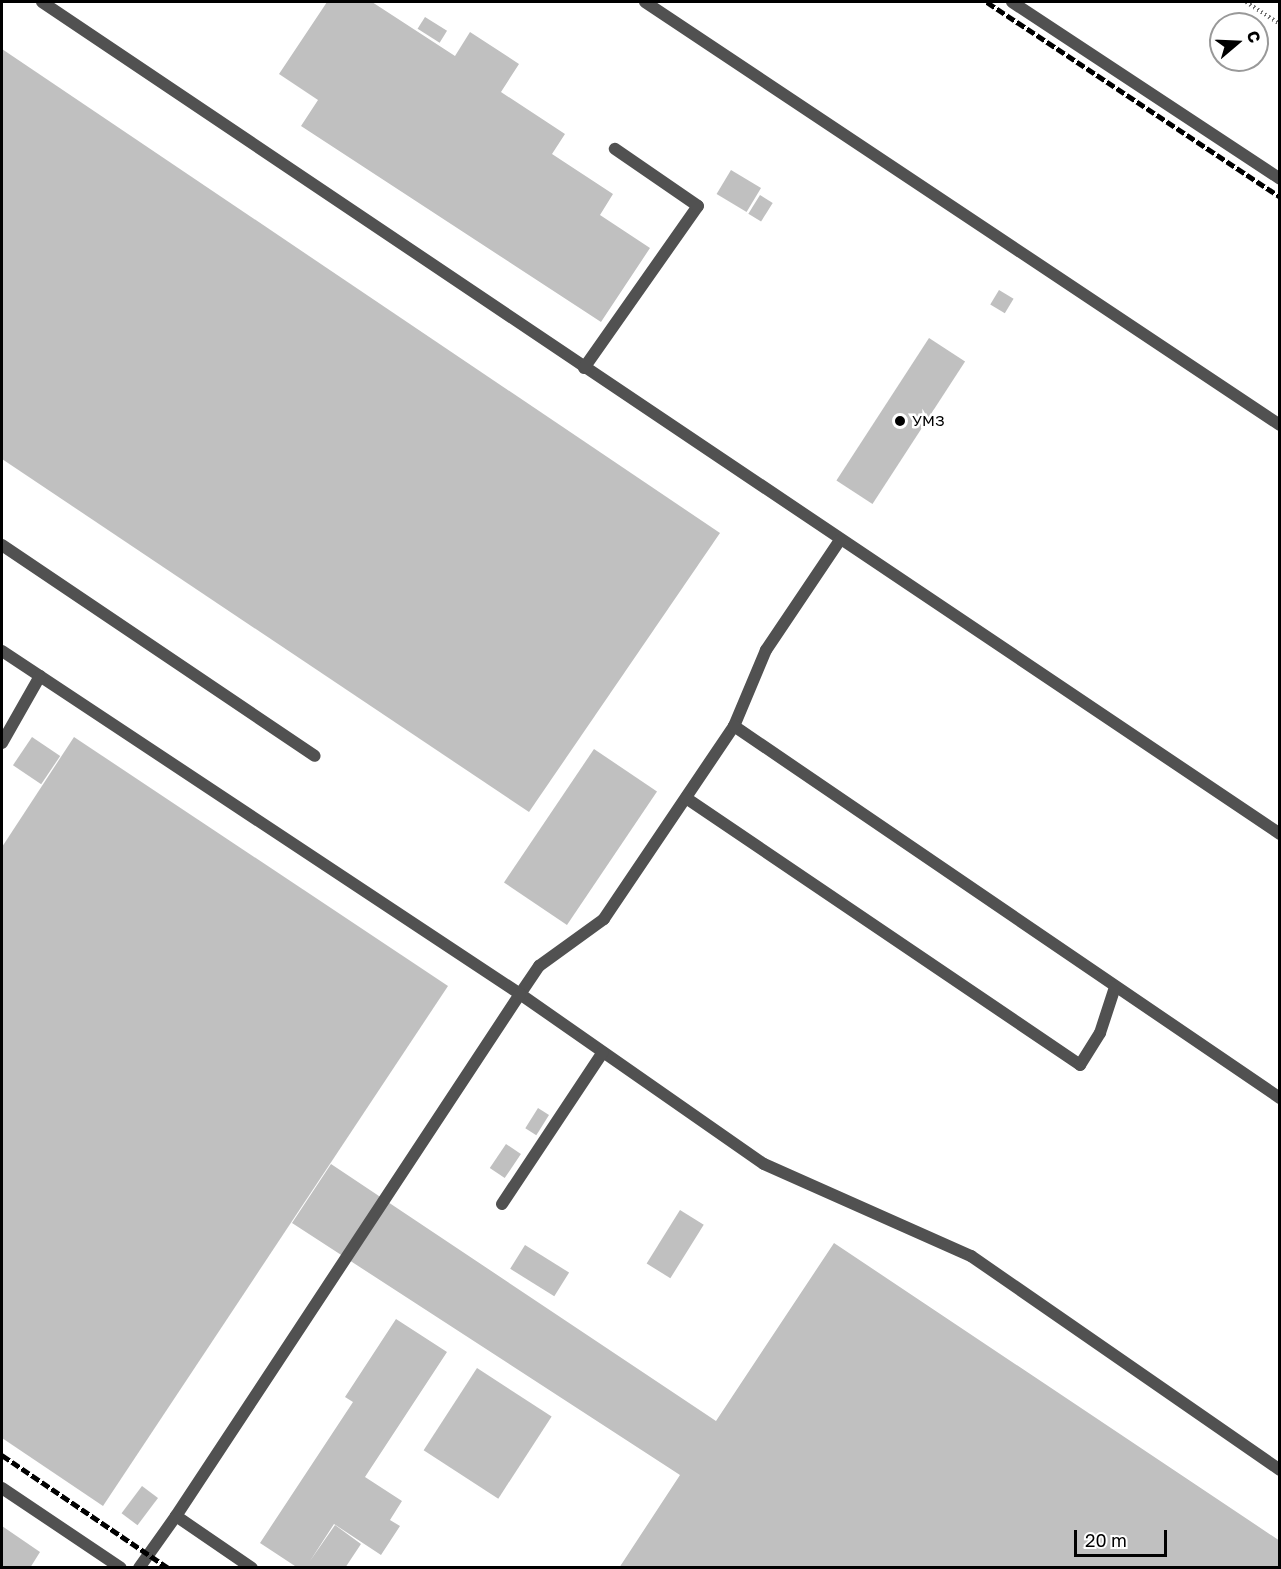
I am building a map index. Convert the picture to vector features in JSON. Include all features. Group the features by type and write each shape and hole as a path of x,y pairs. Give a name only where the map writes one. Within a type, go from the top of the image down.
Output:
{"lane":[{"path":"42,2 1280,834"},
{"path":"645,2 1280,426"},
{"path":"1012,2 1280,179"},
{"path":"584,368 698,206 615,149"},
{"path":"139,1568 176,1516 539,966 604,919 734,726 766,650 840,540"},
{"path":"2,545 315,756"},
{"path":"2,651 520,994 764,1164 971,1256 1280,1470"},
{"path":"2,743 40,676"},
{"path":"734,726 1280,1098"},
{"path":"686,798 1080,1065 1100,1033 1115,987"},
{"path":"502,1204 603,1052"},
{"path":"2,1488 121,1568"},
{"path":"176,1516 252,1568"}],"path":[{"path":"1246,2 1280,24"}],"building":[{"path":"327,2 372,2 455,56 470,32 519,64 501,92 565,134 552,154 613,194 600,215 650,248 601,322 301,126 318,100 279,74"},
{"path":"425,17 447,31 440,43 418,29"},
{"path":"2,49 720,533 529,812 2,459"},
{"path":"731,170 761,188 747,212 717,194"},
{"path":"760,195 773,203 761,222 748,214"},
{"path":"999,290 1014,299 1005,313 990,305"},
{"name":"УМЗ","path":"929,338 965,361 872,504 836,481"},
{"path":"32,737 60,756 41,784 13,765"},
{"path":"74,737 448,986 103,1506 2,1438 2,847"},
{"path":"594,749 657,791 567,925 504,882"},
{"path":"538,1108 549,1115 536,1135 525,1128"},
{"path":"506,1144 521,1154 505,1178 490,1168"},
{"path":"331,1164 716,1421 834,1243 1280,1541 1280,1568 619,1568 680,1475 292,1223"},
{"path":"680,1210 704,1225 670,1278 647,1263"},
{"path":"525,1245 569,1273 554,1296 510,1269"},
{"path":"396,1319 447,1352 365,1477 402,1501 390,1520 400,1526 381,1555 334,1524 310,1561 335,1525 361,1544 345,1568 298,1568 260,1543 353,1402 345,1397"},
{"path":"477,1368 552,1416 498,1499 424,1450"},
{"path":"142,1486 158,1498 138,1525 122,1513"},
{"path":"2,1526 40,1552 30,1568 2,1568"}],"railway":[{"path":"987,2 1280,197"},
{"path":"2,1455 168,1568"}],"place":[{"name":"УМЗ","path":"900,421"}]}
